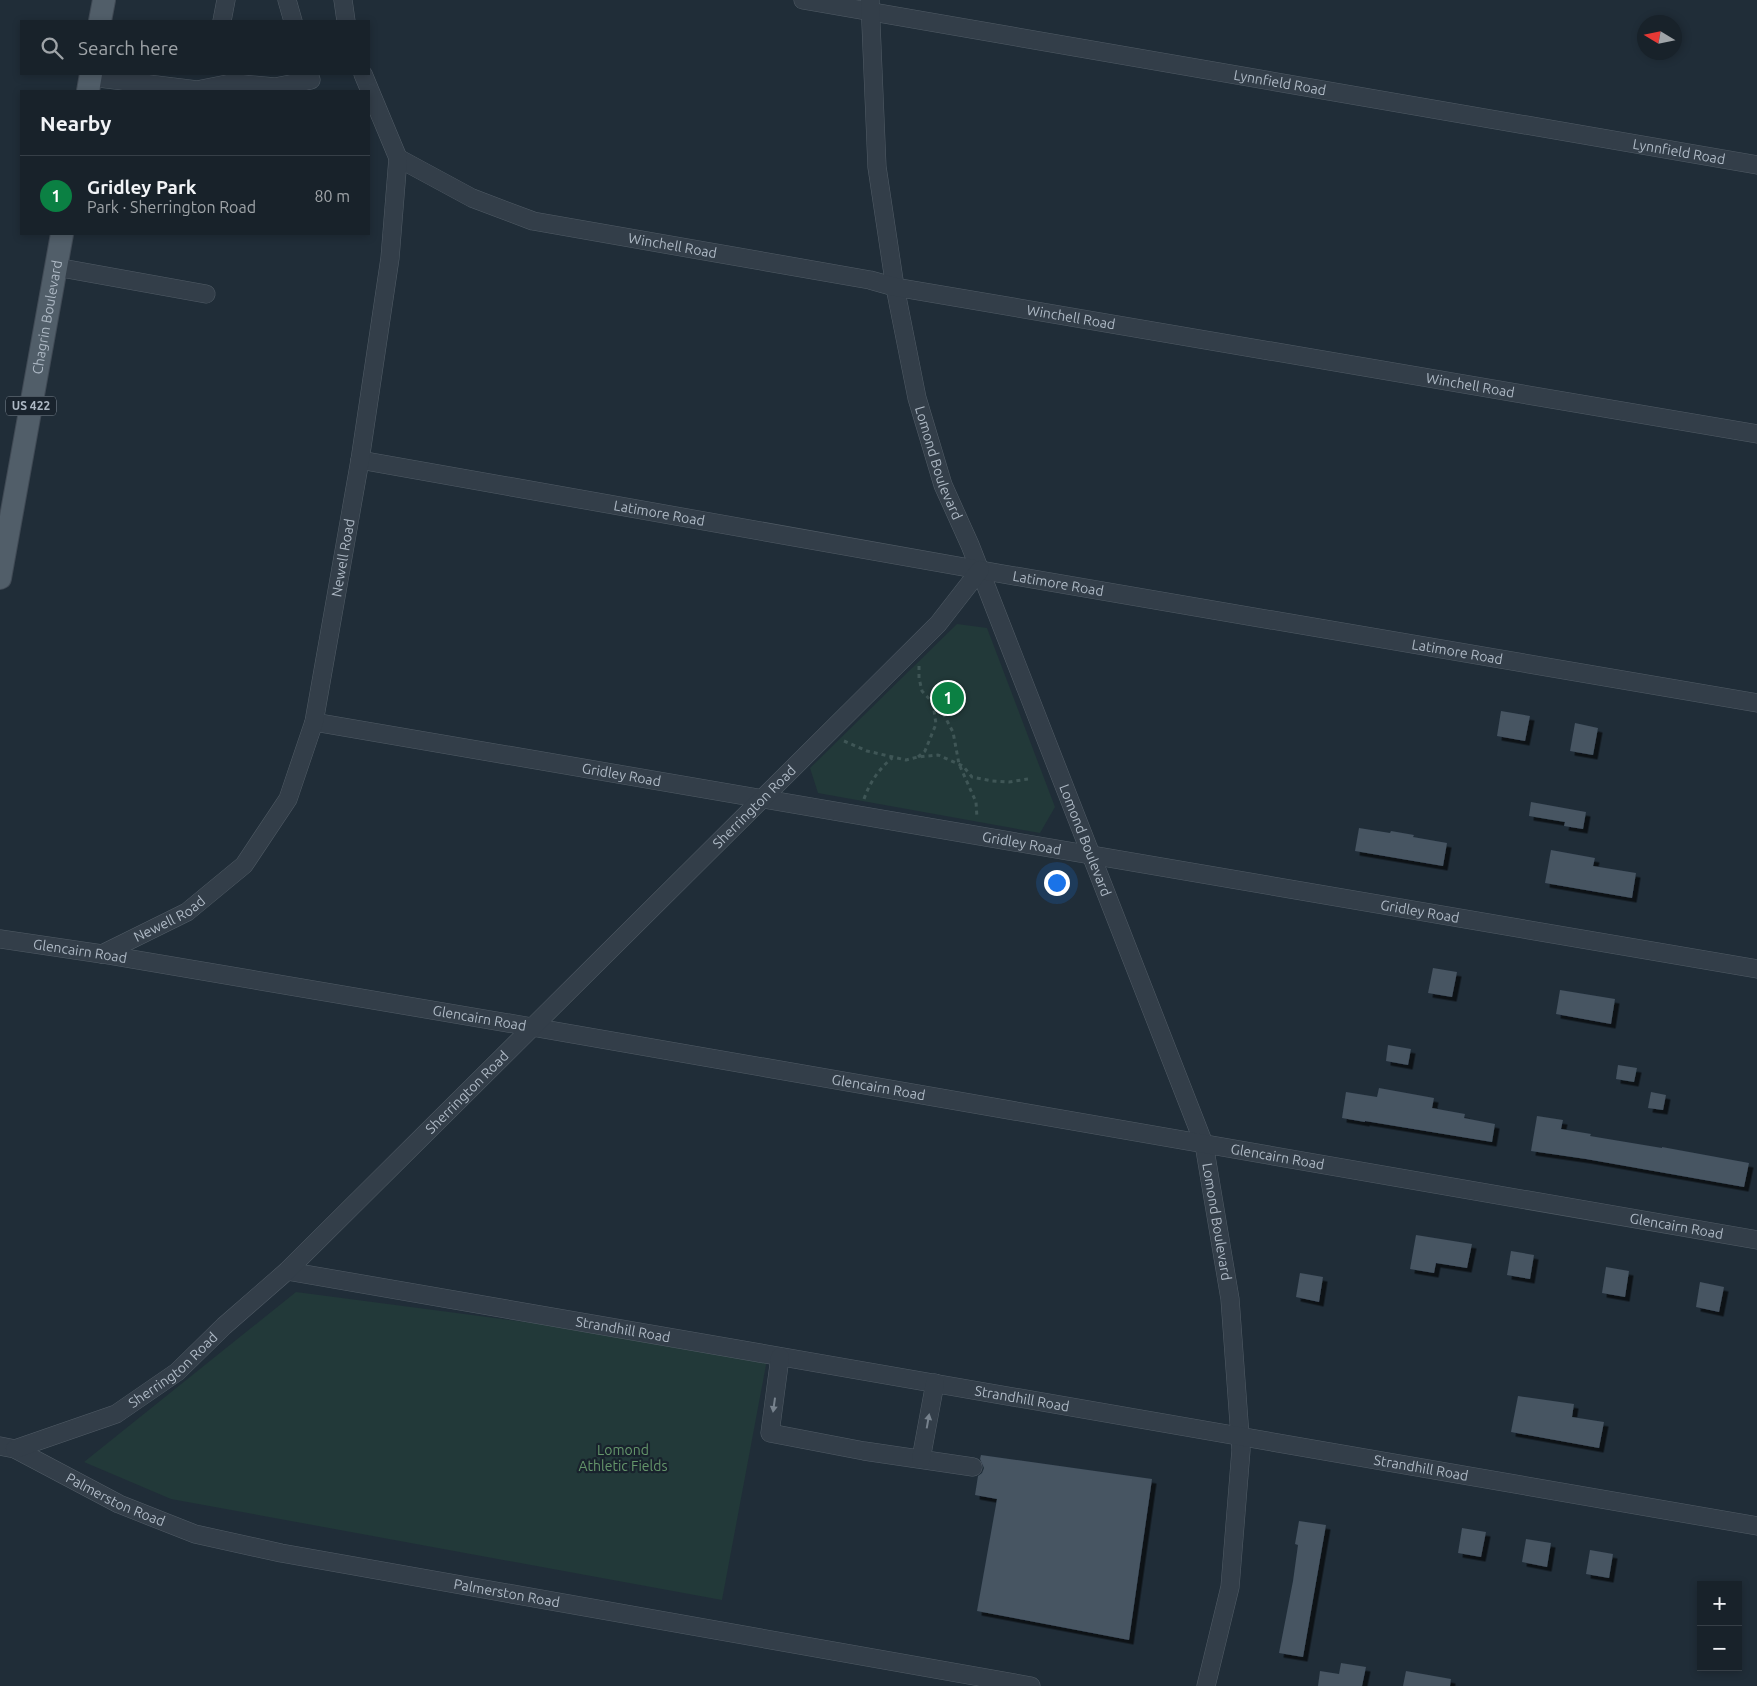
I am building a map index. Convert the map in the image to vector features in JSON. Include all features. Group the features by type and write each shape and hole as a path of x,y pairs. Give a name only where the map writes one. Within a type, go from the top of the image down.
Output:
{"main road":[{"path":"100,20 104,0"},
{"name":"Chagrin Boulevard","path":"0,578 62,235"}],"street":[{"path":"222,20 226,0"},
{"path":"286,0 293,20"},
{"path":"343,0 346,20"},
{"name":"Lynnfield Road","path":"803,0 870,6 1757,165"},
{"name":"Lomond Boulevard","path":"870,6 877,167 895,286 917,398 943,485 980,570 1204,1144 1230,1299 1241,1450 1230,1586 1206,1686"},
{"path":"90,81 197,90 212,81 275,87 311,80 309,75"},
{"name":"Newell Road","path":"363,75 370,90"},
{"name":"Newell Road","path":"102,954 187,912 244,865 288,799 314,722 360,460 390,258 398,158 370,91"},
{"name":"Winchell Road","path":"398,158 472,198 533,221 895,286 1757,434"},
{"path":"56,266 206,294"},
{"name":"Latimore Road","path":"360,460 980,570 1757,704"},
{"name":"Sherrington Road","path":"8,1447 116,1414 177,1372 224,1326 288,1271 761,798 938,624 980,570"},
{"name":"Gridley Road","path":"314,722 1757,969"},
{"name":"Glencairn Road","path":"0,939 102,954 532,1027 1757,1240"},
{"name":"Strandhill Road","path":"288,1271 1757,1526"},
{"path":"780,1357 770,1433 864,1451 973,1468"},
{"path":"921,1460 935,1383"},
{"name":"Palmerston Road","path":"8,1447 120,1504 195,1534 291,1555 1031,1686"}],"path":[{"path":"919,665 922,692 944,715 953,732 960,764 976,802 976,818"},
{"path":"918,756 925,751 936,724 933,703"},
{"path":"843,740 867,751 893,758 906,760 918,756 938,755 960,764 972,777 1009,782 1028,779"},
{"path":"864,799 881,768 893,758"}],"green space":[{"path":"957,624 987,628 1055,807 1040,833 818,793 810,768"},
{"name":"Lomond Athletic Fields","path":"296,1292 768,1354 722,1600 171,1499 84,1462"}],"building":[{"path":"1501,711 1530,716 1525,741 1497,736"},
{"path":"1575,723 1598,728 1593,755 1570,751"},
{"path":"1531,802 1586,812 1583,829 1564,826 1565,822 1529,816"},
{"path":"1359,828 1390,833 1391,831 1447,843 1443,866 1355,851"},
{"path":"1551,850 1595,858 1593,866 1636,873 1632,898 1545,883"},
{"path":"1433,968 1457,972 1452,997 1428,993"},
{"path":"1560,990 1615,999 1611,1024 1556,1014"},
{"path":"1388,1045 1411,1049 1408,1065 1386,1061"},
{"path":"1618,1065 1637,1068 1634,1082 1616,1079"},
{"path":"1379,1088 1434,1098 1432,1108 1465,1114 1464,1118 1495,1124 1492,1142 1342,1118 1346,1092 1377,1097"},
{"path":"1651,1092 1666,1095 1663,1110 1648,1108"},
{"path":"1537,1116 1563,1120 1561,1129 1591,1134 1590,1136 1749,1163 1744,1187 1531,1151"},
{"path":"1416,1235 1472,1244 1467,1268 1436,1263 1434,1273 1410,1269"},
{"path":"1511,1251 1534,1255 1530,1279 1507,1275"},
{"path":"1606,1267 1629,1271 1625,1297 1602,1293"},
{"path":"1300,1273 1323,1277 1319,1302 1296,1297"},
{"path":"1700,1282 1724,1287 1719,1312 1696,1307"},
{"path":"1518,1396 1574,1404 1572,1417 1604,1422 1599,1448 1511,1432"},
{"path":"981,1455 1152,1479 1129,1640 977,1611 997,1499 975,1495 978,1476 984,1468 980,1459"},
{"path":"1299,1521 1326,1525 1303,1657 1279,1653 1293,1581 1298,1545 1295,1544"},
{"path":"1462,1528 1486,1532 1481,1557 1458,1553"},
{"path":"1526,1539 1551,1543 1547,1567 1522,1562"},
{"path":"1590,1550 1613,1554 1609,1578 1586,1574"},
{"path":"1341,1663 1366,1667 1362,1686 1318,1686 1320,1671 1339,1674"},
{"path":"1406,1671 1451,1679 1450,1686 1403,1686"}],"place":[{"name":"Gridley Park","path":"948,698"}]}
